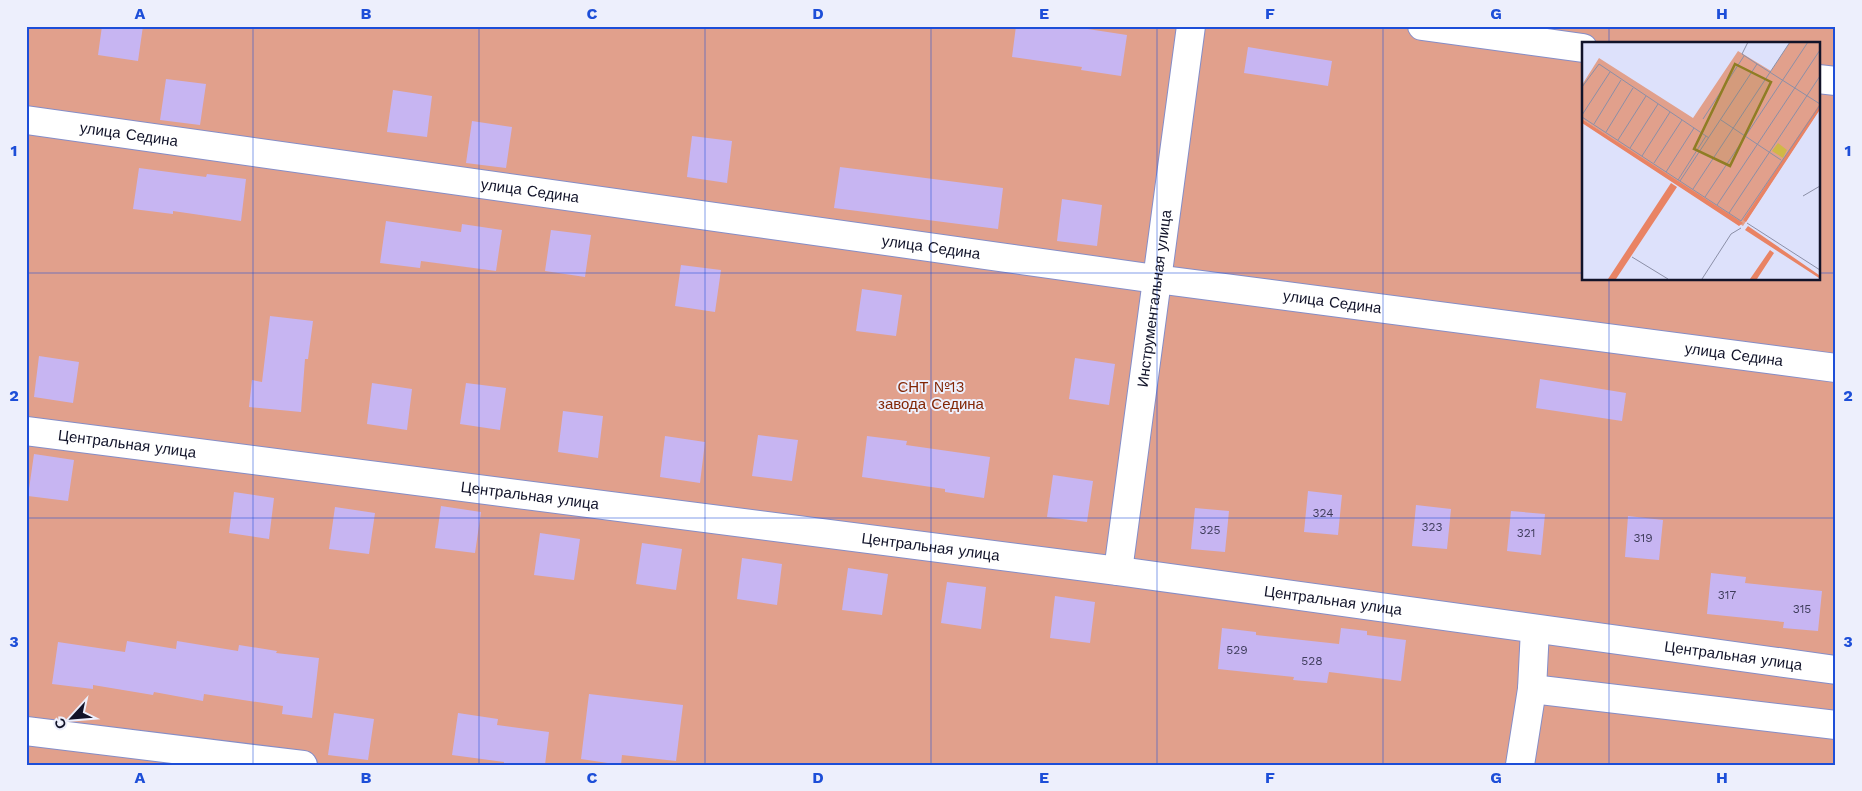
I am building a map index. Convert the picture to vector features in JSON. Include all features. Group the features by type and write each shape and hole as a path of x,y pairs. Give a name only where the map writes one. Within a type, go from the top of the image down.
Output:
{"street":[{"name":"Инструментальная улица","path":"1118,570 1191,26"},
{"path":"1422,26 1582,48"},
{"path":"1820,79 1836,81"},
{"name":"улица Седина","path":"26,120 1156,279 1836,368"},
{"name":"Центральная улица","path":"26,431 1118,570 1836,670"},
{"path":"1520,765 1532,689 1535,629"},
{"path":"1532,689 1836,725"},
{"path":"26,731 303,765"}],"green space":[{"name":"СНТ №13 завода Седина","path":"26,26 1836,26 1836,765 26,765"}],"building":[{"path":"102,26 143,26 138,61 98,55"},
{"path":"1016,26 1068,26 1127,35 1121,76 1081,70 1082,67 1012,57"},
{"path":"1248,47 1332,61 1328,86 1244,73"},
{"path":"166,79 206,84 200,125 160,120"},
{"path":"393,90 432,96 427,137 387,132"},
{"path":"472,121 512,127 506,168 466,163"},
{"path":"692,136 732,141 727,183 687,177"},
{"path":"840,167 1003,188 998,229 834,208"},
{"path":"139,168 206,177 207,174 246,179 241,221 173,211 173,214 133,209"},
{"path":"1062,199 1102,205 1097,246 1057,241"},
{"path":"386,221 461,232 462,224 502,230 496,271 421,261 420,268 380,263"},
{"path":"551,230 591,235 585,277 545,271"},
{"path":"681,265 721,270 715,312 675,306"},
{"path":"862,289 902,295 896,336 856,331"},
{"path":"270,316 313,321 308,359 305,359 301,412 249,407 252,380 262,382"},
{"path":"39,356 79,362 73,403 34,397"},
{"path":"1075,358 1115,364 1109,405 1069,399"},
{"path":"1540,379 1626,393 1622,421 1536,408"},
{"path":"372,383 412,389 407,430 367,424"},
{"path":"466,383 506,388 500,430 460,424"},
{"path":"563,411 603,416 598,458 558,452"},
{"path":"758,435 798,440 792,481 752,476"},
{"path":"665,436 705,442 700,483 660,477"},
{"path":"867,436 907,441 906,445 990,457 984,498 945,492 945,489 862,477"},
{"path":"34,454 74,460 68,501 28,496"},
{"path":"1053,475 1093,481 1087,522 1047,517"},
{"path":"1308,491 1342,495 1338,535 1304,532"},
{"path":"234,492 274,498 269,539 229,533"},
{"path":"1416,505 1451,509 1447,549 1412,546"},
{"path":"441,506 481,512 475,553 435,548"},
{"path":"335,507 375,513 369,554 329,549"},
{"path":"1195,508 1229,511 1225,552 1191,549"},
{"path":"1511,511 1545,514 1541,555 1507,551"},
{"path":"1628,516 1663,520 1659,560 1625,557"},
{"path":"540,533 580,539 574,580 534,575"},
{"path":"642,543 682,549 676,590 636,584"},
{"path":"742,558 782,564 777,605 737,599"},
{"path":"848,568 888,574 882,615 842,610"},
{"path":"1711,573 1746,577 1745,583 1822,591 1818,631 1783,628 1784,622 1707,614"},
{"path":"947,582 986,587 981,629 941,623"},
{"path":"1055,596 1095,602 1090,643 1050,638"},
{"path":"1222,628 1256,632 1256,635 1339,644 1341,628 1367,631 1367,635 1406,640 1401,681 1329,672 1327,683 1293,680 1294,677 1218,669"},
{"path":"127,641 176,649 177,641 238,651 239,645 277,651 276,653 319,658 312,718 282,714 283,706 204,694 203,701 154,692 153,695 93,685 93,689 52,684 58,642 125,652"},
{"path":"589,694 683,705 676,761 622,755 621,765 581,759"},
{"path":"334,713 374,719 368,760 328,755"},
{"path":"458,713 498,719 497,725 549,732 545,765 504,765 504,762 452,755"}]}
